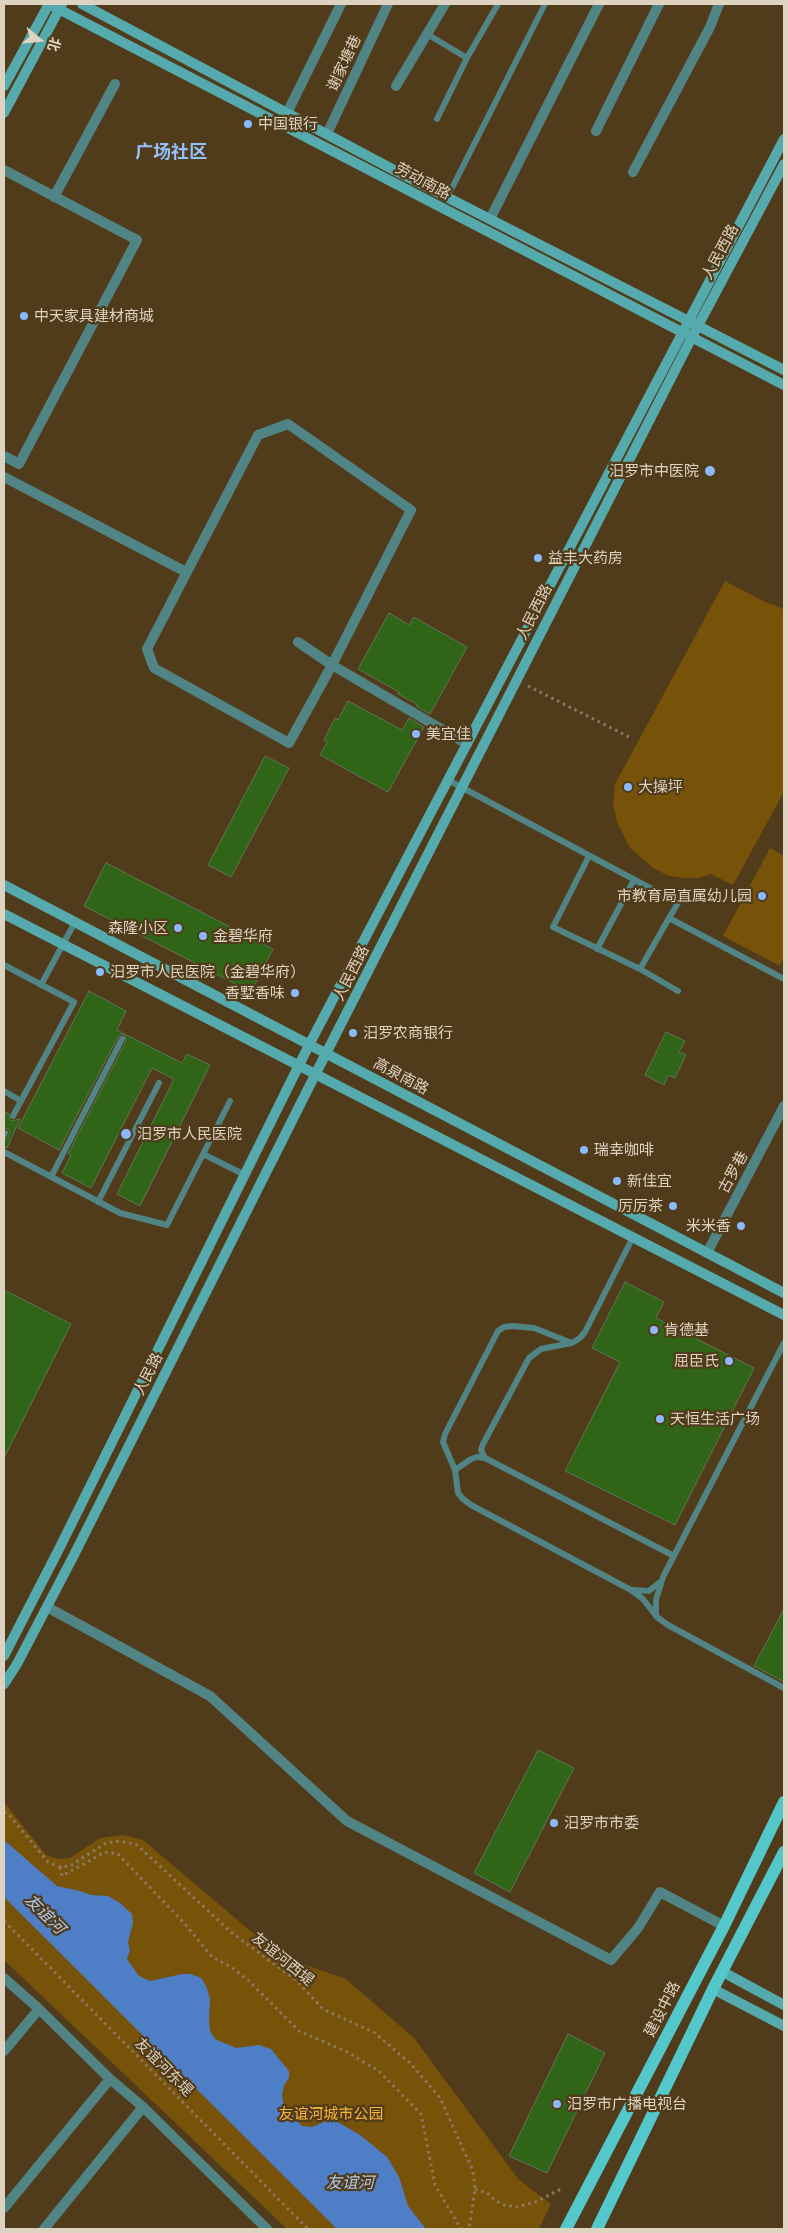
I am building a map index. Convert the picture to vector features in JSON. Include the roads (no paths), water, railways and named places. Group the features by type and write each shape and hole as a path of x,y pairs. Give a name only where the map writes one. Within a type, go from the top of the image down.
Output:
{"main road":[{"name":"建设中路","path":"566,2229 724,1926 784,1802"},
{"path":"597,2229 713,1989 784,1852"}],"street":[{"name":"劳动南路","path":"49,4 60,6 784,384"},
{"path":"4,86 49,4"},
{"name":"劳动南路","path":"82,4 445,196 784,370"},
{"path":"287,113 340,4"},
{"name":"谢家塘巷","path":"327,134 388,4"},
{"path":"396,86 445,4"},
{"path":"490,219 599,4"},
{"path":"596,132 659,4"},
{"path":"633,172 710,27 719,4"},
{"path":"4,113 60,6"},
{"path":"54,197 115,84"},
{"name":"人民西路","path":"315,1075 517,679 784,139"},
{"name":"人民西路","path":"693,323 784,164"},
{"path":"4,170 137,240 19,464 4,456"},
{"name":"人民西路","path":"309,1046 467,744 687,335"},
{"path":"288,424 411,510 332,665 289,743 154,668 147,649 186,572 258,435 288,424"},
{"path":"4,477 186,572"},
{"path":"298,642 332,665 467,744"},
{"name":"高泉南路","path":"4,885 784,1293"},
{"path":"4,914 784,1315"},
{"name":"人民路","path":"4,1656 309,1046"},
{"name":"人民路","path":"4,1684 47,1607 315,1075"},
{"name":"古罗巷","path":"707,1253 784,1106"},
{"path":"47,1607 210,1696 347,1822 611,1960 638,1928 660,1892 724,1926"},
{"path":"723,1972 784,2004"},
{"path":"4,1978 39,2009 110,2079 143,2107 267,2229"},
{"path":"713,1989 784,2026"},
{"path":"4,2051 39,2009"},
{"path":"4,2208 110,2079"},
{"path":"44,2229 143,2107"}],"lane":[{"path":"438,120 467,58 498,4"},
{"path":"445,196 453,186 545,4"},
{"path":"427,34 467,58"},
{"path":"448,780 678,903 640,969"},
{"path":"589,856 553,927 597,950 640,969 678,991"},
{"path":"597,950 634,880"},
{"path":"669,918 784,979"},
{"path":"41,985 75,922"},
{"path":"4,965 74,1002 13,1116"},
{"path":"51,1177 122,1039"},
{"path":"98,1202 159,1083"},
{"path":"4,1091 22,1101"},
{"path":"4,1152 120,1213 168,1226 230,1101"},
{"path":"203,1154 245,1175"},
{"path":"471,1460 482,1444 529,1358 541,1349 572,1343 585,1332 633,1237"},
{"path":"572,1343 534,1328 512,1326 504,1327 498,1331 445,1434 445,1448 455,1470 458,1493 463,1499 632,1590 643,1599 657,1617 706,1647 784,1688"},
{"path":"632,1590 649,1591 657,1586 663,1577 784,1343"},
{"path":"482,1444 481,1450 485,1458"},
{"path":"455,1470 462,1464 477,1457 485,1458 674,1556"},
{"path":"452,1462 462,1464"},
{"path":"657,1617 656,1600 663,1577"}],"water":[{"name":"友谊河","path":"4,1840 57,1886 91,1895 108,1896 120,1903 132,1914 133,1923 128,1942 130,1950 127,1959 139,1976 150,1981 182,1974 191,1974 201,1978 210,1998 210,2031 215,2039 236,2048 259,2045 271,2049 289,2071 289,2078 284,2085 282,2095 284,2106 302,2126 312,2127 329,2120 336,2121 360,2135 387,2157 399,2177 408,2206 426,2229 337,2229 4,1897"}],"place":[{"name":"中国银行","path":"248,124"},
{"name":"中天家具建材商城","path":"24,316"},
{"name":"汨罗市中医院","path":"710,471"},
{"name":"益丰大药房","path":"538,558"},
{"name":"美宜佳","path":"416,734"},
{"name":"大操坪","path":"628,787"},
{"name":"市教育局直属幼儿园","path":"762,896"},
{"name":"森隆小区","path":"178,928"},
{"name":"金碧华府","path":"203,936"},
{"name":"汨罗市人民医院（金碧华府）","path":"100,972"},
{"name":"香墅香味","path":"295,993"},
{"name":"汨罗农商银行","path":"353,1033"},
{"name":"汨罗市人民医院","path":"126,1134"},
{"name":"瑞幸咖啡","path":"584,1150"},
{"name":"新佳宜","path":"617,1181"},
{"name":"厉厉茶","path":"673,1206"},
{"name":"米米香","path":"741,1226"},
{"name":"肯德基","path":"654,1330"},
{"name":"屈臣氏","path":"729,1361"},
{"name":"天恒生活广场","path":"660,1419"},
{"name":"汨罗市市委","path":"554,1823"},
{"name":"汨罗市广播电视台","path":"557,2104"}],"district":[{"name":"广场社区","path":"171,152"}],"park label":[{"name":"友谊河城市公园","path":"331,2114"}]}
